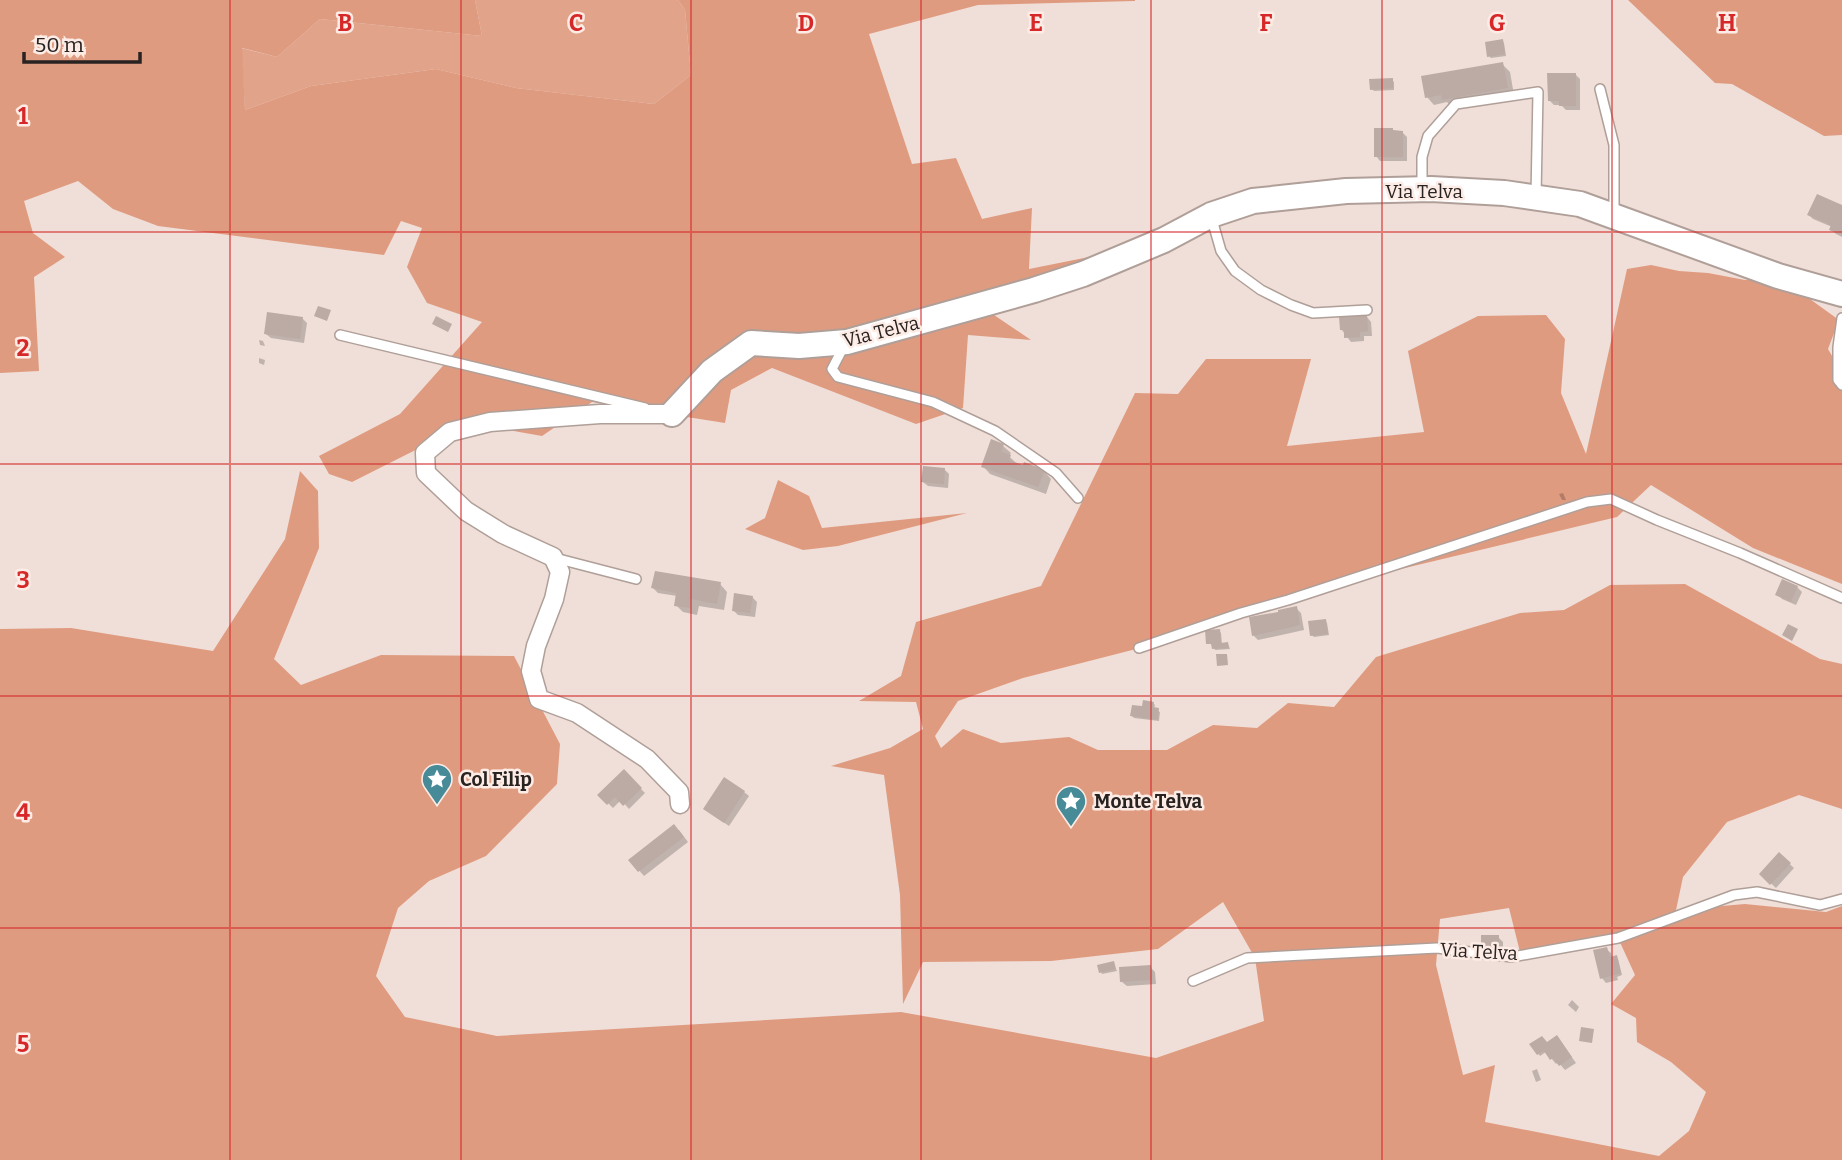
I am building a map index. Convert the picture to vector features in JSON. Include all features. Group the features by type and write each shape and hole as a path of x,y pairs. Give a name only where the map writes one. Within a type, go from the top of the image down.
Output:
{"street":[{"name":"Via Telva","path":"672,414 712,371 751,343 799,346 846,342 1083,274 1164,240 1211,215 1253,201 1346,191 1422,189 1504,193 1580,204 1778,276 1842,295"},
{"path":"672,414 600,414 490,422 450,432 425,453 426,473 466,511 503,534 553,557 560,572 554,600 536,646 531,671 539,699 577,713 647,759 679,792 680,804"}],"lane":[{"path":"1600,89 1614,145 1614,216"},
{"path":"1422,189 1422,157 1428,136 1457,104 1538,92 1536,197"},
{"path":"1211,215 1222,250 1236,271 1261,290 1314,313 1367,310"},
{"path":"1842,318 1838,347 1838,380 1842,385"},
{"path":"340,335 672,414"},
{"path":"846,342 832,369 838,377 933,402 995,431 1056,473 1078,498"},
{"path":"1139,648 1587,502 1611,499 1842,598"},
{"path":"553,557 635,579"},
{"name":"Via Telva","path":"1193,981 1247,958 1437,948 1512,957 1618,938 1734,895 1757,892 1820,905 1842,899"}],"shaded area":[{"path":"0,0 475,0 482,36 320,19 277,57 242,48 245,110 311,86 436,69 516,88 654,104 691,75 685,10 678,0 1135,1 978,5 869,34 912,164 956,158 982,219 1032,208 1029,269 1099,255 969,298 1031,340 968,335 963,408 916,424 772,368 731,390 725,423 592,402 542,436 502,429 481,417 352,482 329,474 319,456 400,414 482,322 427,303 407,267 422,228 401,221 384,255 158,226 113,209 78,181 24,201 33,233 65,257 34,277 39,371 0,373"},
{"path":"475,0 678,0 685,10 691,75 654,104 516,88 436,69 311,86 245,110 241,48 277,57 320,19 482,36"},
{"path":"1628,0 1842,0 1842,135 1824,136 1732,84 1715,83"},
{"path":"1651,265 1745,280 1778,276 1839,320 1828,349 1842,373 1842,584 1753,548 1651,485 1617,517 1330,586 1179,638 1023,678 958,701 935,736 941,748 963,729 1001,743 1069,737 1098,750 1167,750 1213,725 1257,728 1288,703 1334,707 1376,657 1520,613 1564,610 1610,585 1685,584 1820,659 1842,664 1842,809 1799,795 1727,822 1683,877 1676,910 1745,904 1826,912 1842,906 1842,1160 0,1160 0,629 71,628 213,651 285,539 300,471 318,491 319,548 274,659 301,685 381,655 514,656 560,744 557,784 486,856 429,881 398,908 376,976 405,1017 497,1036 901,1012 1156,1058 1264,1021 1255,958 1223,902 1158,949 1051,961 923,962 903,1004 900,895 884,775 831,766 890,748 923,729 916,702 859,701 901,676 916,622 1041,586 1135,393 1178,394 1206,359 1311,359 1287,446 1424,432 1408,351 1478,316 1546,315 1565,339 1561,393 1586,454 1627,269","holes":["1509,908 1520,952 1618,938 1635,975 1611,1004 1636,1018 1637,1042 1671,1062 1706,1092 1689,1131 1659,1156 1485,1122 1495,1065 1463,1075 1436,965 1440,919"]},
{"path":"778,480 809,496 822,528 967,513 838,546 803,550 745,529 765,518"}],"building":[{"path":"1503,39 1505,54 1487,57 1485,42"},
{"path":"1503,62 1508,88 1442,100 1441,95 1425,98 1421,76"},
{"path":"1547,73 1576,73 1576,106 1559,106 1559,101 1548,101"},
{"path":"1393,78 1393,88 1370,90 1369,79"},
{"path":"1374,128 1403,131 1403,157 1374,157"},
{"path":"1817,194 1842,205 1842,235 1829,230 1831,225 1807,215"},
{"path":"318,306 331,310 327,321 314,316"},
{"path":"267,312 303,317 300,339 264,334"},
{"path":"1367,315 1368,331 1360,332 1360,337 1344,338 1339,317"},
{"path":"436,316 452,324 448,332 432,324"},
{"path":"991,439 1004,444 1001,452 1011,455 1009,460 1045,470 1038,487 981,467"},
{"path":"923,466 945,468 944,484 921,482"},
{"path":"655,571 721,582 717,604 691,599 690,608 674,606 676,593 651,588"},
{"path":"1782,579 1798,586 1791,602 1775,595"},
{"path":"734,593 753,596 750,613 732,611"},
{"path":"1297,606 1300,625 1252,636 1249,617"},
{"path":"1326,619 1328,634 1310,636 1308,621"},
{"path":"1788,624 1798,629 1792,641 1782,635"},
{"path":"1220,629 1221,643 1228,642 1229,648 1212,649 1211,644 1206,644 1205,630"},
{"path":"1216,654 1227,654 1228,665 1217,666"},
{"path":"1143,700 1154,702 1153,707 1159,708 1158,720 1130,716 1132,705 1142,706"},
{"path":"624,769 642,788 623,806 615,797 607,805 597,795"},
{"path":"724,777 745,791 724,823 703,809"},
{"path":"674,824 684,837 638,872 628,860"},
{"path":"1779,852 1791,863 1770,885 1759,874"},
{"path":"1481,935 1499,935 1499,952 1481,952"},
{"path":"1607,947 1610,957 1617,955 1621,973 1600,979 1593,950"},
{"path":"1114,961 1116,969 1099,973 1097,965"},
{"path":"1151,965 1152,980 1120,982 1119,967"},
{"path":"1581,1027 1594,1029 1592,1043 1579,1041"},
{"path":"1557,1035 1572,1057 1559,1066 1553,1058 1550,1060 1544,1051 1537,1055 1529,1044 1542,1036 1547,1042"}],"place":[{"name":"Col Filip","path":"437,806"},
{"name":"Monte Telva","path":"1071,828"}]}
